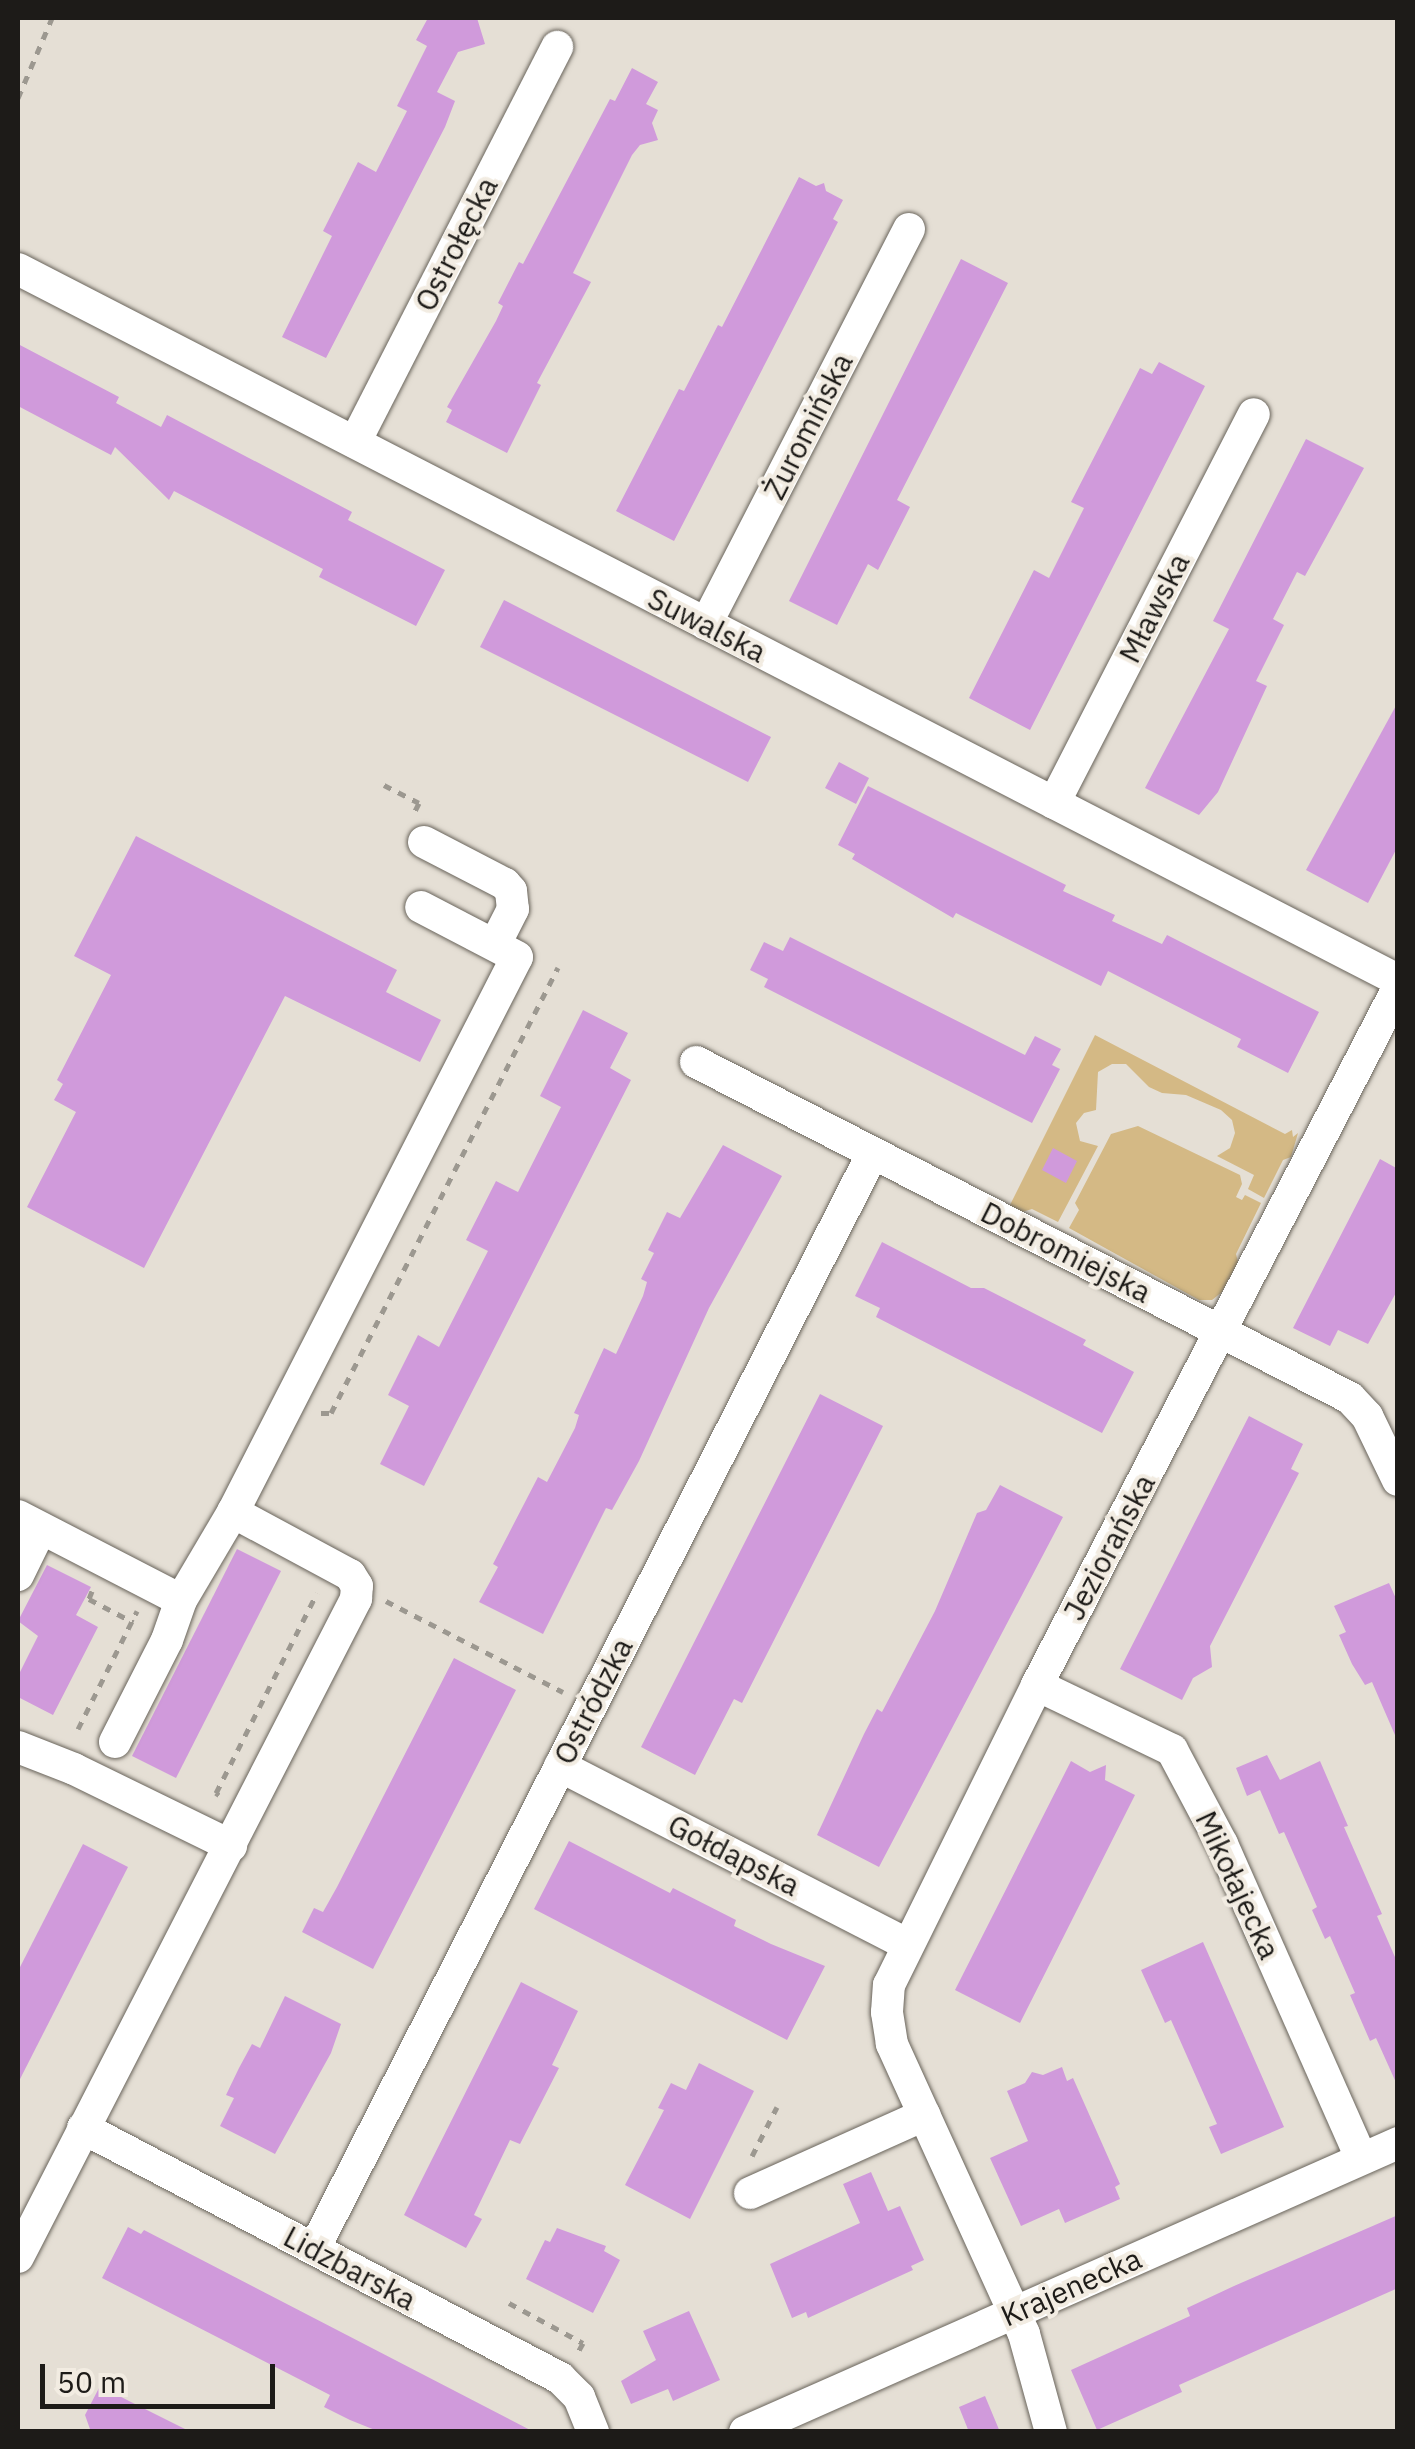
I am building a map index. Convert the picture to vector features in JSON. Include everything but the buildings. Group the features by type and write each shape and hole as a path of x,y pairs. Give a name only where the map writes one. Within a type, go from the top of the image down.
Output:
{"street":[{"name":"Ostrołęcka","path":"355,442 557,47"},
{"name":"Żuromińska","path":"706,624 908,229"},
{"name":"Suwalska","path":"18,269 1398,980"},
{"name":"Mławska","path":"1054,803 1254,414"},
{"path":"424,842 505,884 511,891 514,909 495,944"},
{"path":"115,1742 167,1640 181,1600 233,1512 517,957 421,908"},
{"name":"Jeziorańska","path":"1051,2432 1015,2312 888,2028 890,1985 1037,1685 1398,988"},
{"name":"Dobromiejska","path":"696,1062 1350,1398 1367,1416 1398,1480"},
{"name":"Ostródzka","path":"314,2249 873,1153"},
{"path":"18,2257 28,2209 84,2128 347,1622 356,1586 340,1568 233,1512"},
{"path":"18,1575 29,1522 181,1600"},
{"name":"Mikołajecka","path":"1037,1685 1172,1750 1222,1844 1362,2158"},
{"path":"18,1747 74,1769 231,1846"},
{"name":"Gołdapska","path":"560,1766 908,1944"},
{"path":"750,2193 924,2114"},
{"name":"Lidzbarska","path":"84,2128 560,2378 579,2396 593,2432"},
{"name":"Krajenecka","path":"745,2432 1398,2142"}],"path":[{"path":"18,98 52,18"},
{"path":"314,1425 322,1410 331,1413 558,968"},
{"path":"226,1798 216,1793 324,1580"},
{"path":"356,1586 590,1706"},
{"path":"78,1729 140,1606"}],"shaded area":[{"path":"1095,1035 1285,1134 1292,1130 1293,1137 1298,1133 1291,1157 1283,1160 1264,1198 1248,1189 1254,1175 1217,1156 1230,1148 1235,1133 1232,1120 1221,1110 1186,1095 1162,1093 1149,1087 1126,1064 1112,1064 1098,1072 1096,1110 1084,1113 1076,1123 1080,1141 1098,1146 1058,1222 1032,1209 1016,1214 1008,1209"},
{"path":"1138,1126 1240,1175 1242,1184 1236,1197 1242,1200 1245,1195 1261,1203 1236,1254 1238,1262 1222,1292 1212,1300 1199,1300 1069,1228 1079,1210 1075,1203 1111,1134"}]}
